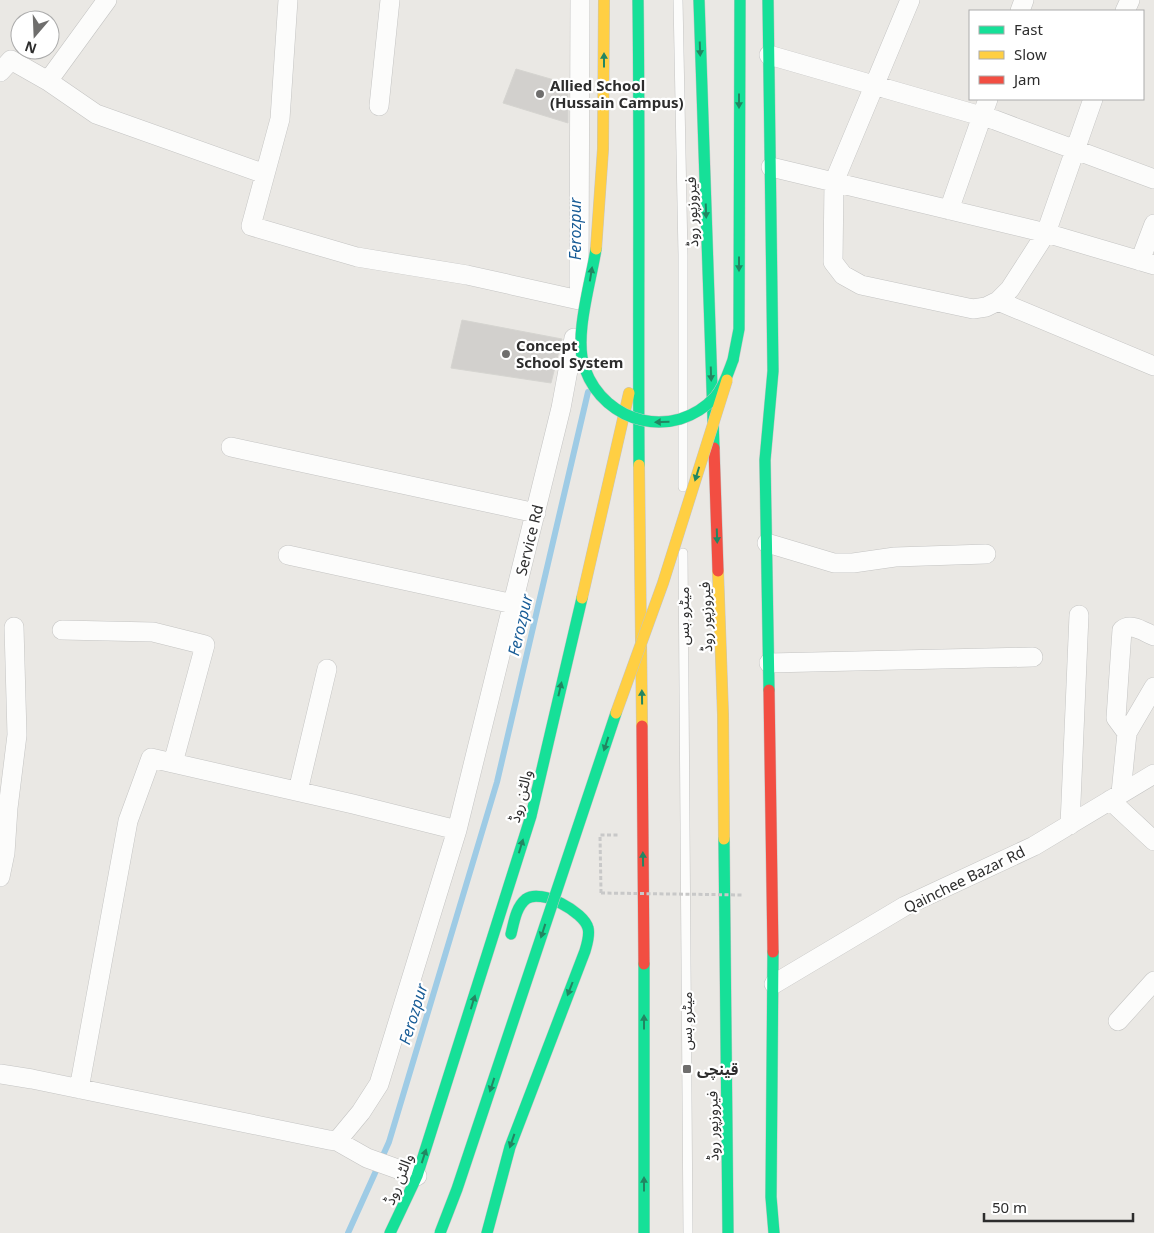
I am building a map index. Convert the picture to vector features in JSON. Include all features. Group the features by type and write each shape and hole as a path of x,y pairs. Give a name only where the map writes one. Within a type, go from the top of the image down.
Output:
{"main road":[{"path":"604,0 602,172 597,239 581,338 584,367 598,396 620,413 648,423 672,422 695,413 719,392 733,360"},
{"path":"638,0 640,131 638,354 644,916 644,1233"},
{"name":"فیروزپور روڈ","path":"699,0 723,715 728,1233"},
{"path":"440,1233 460,1180 614,719 663,582 733,360 738,329 740,0"},
{"path":"768,0 773,371 765,460 774,984 771,1197 774,1233"},
{"name":"والٹن روڈ","path":"390,1233 417,1176 438,1116 531,816 638,354"},
{"path":"487,1233 510,1147 585,951 588,938 587,925 579,915 566,905 537,896 530,896 520,906 507,949"},
{"path":"438,1116 452,1110"}],"street":[{"path":"48,81 107,0"},
{"path":"288,0 280,119 251,226 356,257 467,275 579,300"},
{"path":"380,106 390,0"},
{"name":"Service Rd","path":"337,1142 361,1112 379,1084 457,830 561,408 579,309 580,0"},
{"path":"910,0 834,182 833,262 843,275 861,285 973,309 998,301 1010,289 1046,233 1093,100"},
{"path":"769,55 874,85 985,108 1074,149 1154,179"},
{"path":"0,72 11,60 48,81 96,114 265,174"},
{"path":"949,210 985,108"},
{"path":"771,167 1046,233 1147,263 1154,224"},
{"path":"998,301 1154,366"},
{"path":"231,447 536,513"},
{"path":"766,543 834,563 853,563 895,557 986,554"},
{"path":"288,555 513,604"},
{"path":"1070,825 1079,615"},
{"path":"0,876 5,852 8,808 17,735 14,627"},
{"path":"1127,733 1116,718 1122,630 1126,627 1132,627 1154,636"},
{"path":"62,630 153,632 205,645 173,763"},
{"path":"769,663 1033,657"},
{"path":"298,791 328,669"},
{"path":"1154,687 1127,733 1116,797 1154,841"},
{"path":"79,1089 128,821 151,758 298,791 457,830"},
{"name":"Qainchee Bazar Rd","path":"774,984 905,906 1034,846 1154,774"},
{"path":"1118,1021 1154,981"},
{"path":"0,1074 337,1142 367,1158 417,1176"}],"lane":[{"name":"میٹرو بس","path":"678,0 684,255 683,586 688,1233"}],"path":[{"path":"600,835 601,893 743,895"}],"building":[{"name":"Allied School (Hussain Campus)","path":"516,69 568,84 568,123 503,103"},
{"name":"Concept School System","path":"462,320 562,339 551,383 451,368"}],"waterway":[{"name":"Ferozpur","path":"348,1233 389,1142 497,782 588,392"}],"traffic: fast":[{"path":"638,0 639,465"},
{"path":"699,0 714,448"},
{"path":"733,360 739,329 740,0"},
{"path":"768,0 773,371 765,460 769,690"},
{"path":"596,249 584,310 581,342 582,356 585,369 595,388 608,403 624,414 642,420 661,422 680,419 698,411 715,397 723,384 733,360"},
{"path":"390,1233 417,1176 531,816 582,598"},
{"path":"440,1233 457,1189 616,713"},
{"path":"724,839 728,1233"},
{"path":"487,1233 510,1147 585,951 589,934 585,922 571,909 551,899 533,896 526,899 520,906 511,934"},
{"path":"773,952 771,1197 774,1233"},
{"path":"644,964 644,1233"}],"traffic: slow":[{"path":"596,249 603,149 604,0"},
{"path":"616,713 663,583 727,380"},
{"path":"582,598 629,393"},
{"path":"639,465 642,726"},
{"path":"718,571 723,715 724,839"}],"traffic: jam":[{"path":"714,448 718,571"},
{"path":"769,690 773,952"},
{"path":"642,726 644,964"}],"place":[{"name":"Allied School (Hussain Campus)","path":"540,94"},
{"name":"Concept School System","path":"506,354"},
{"name":"قینچی","path":"687,1069"}]}
